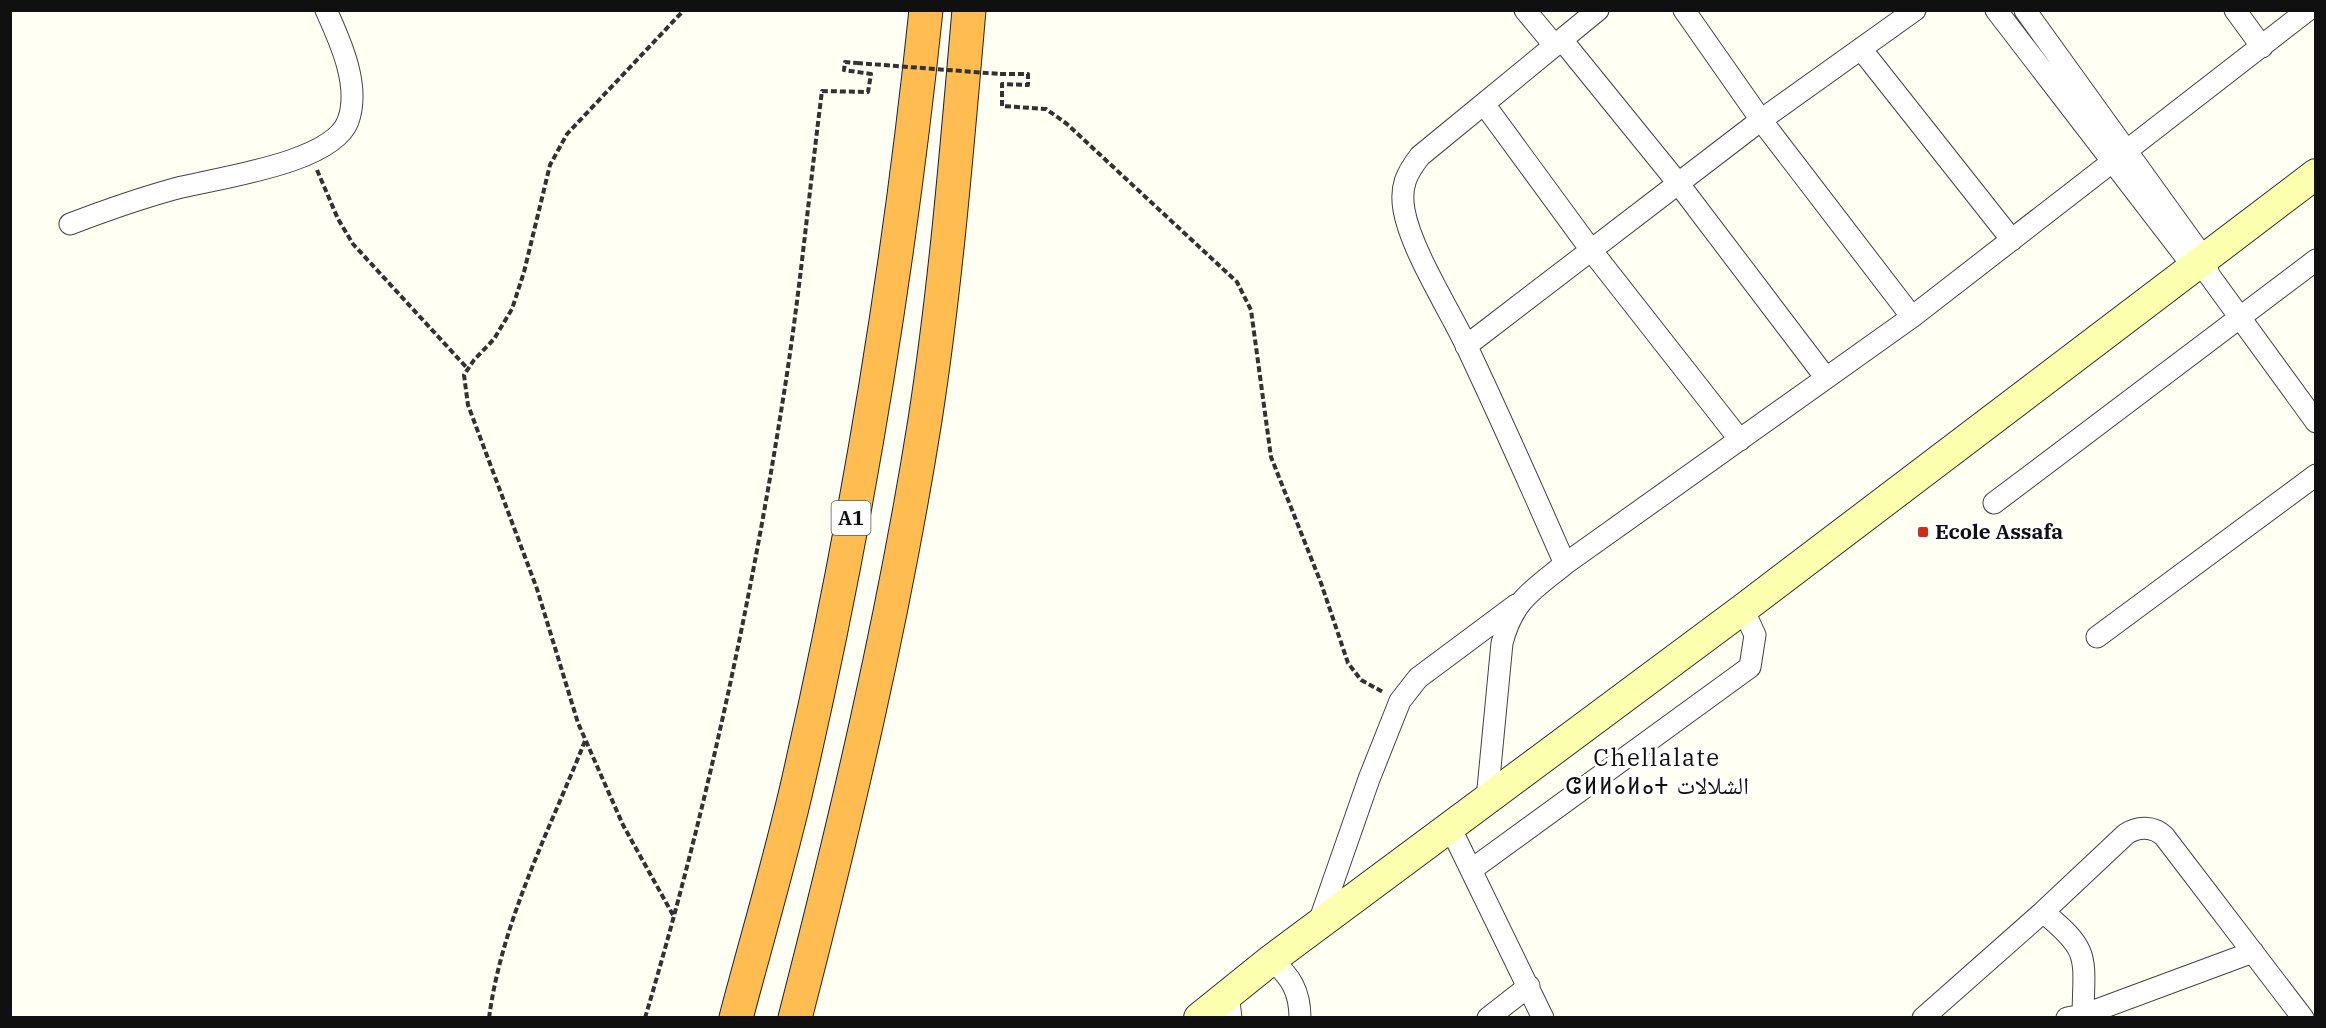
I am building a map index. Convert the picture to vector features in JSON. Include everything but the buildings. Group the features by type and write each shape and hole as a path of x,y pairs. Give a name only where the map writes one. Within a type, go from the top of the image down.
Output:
{"highway":[{"name":"A1","path":"736,1017 798,781 825,655 886,323 912,138 926,10"},
{"path":"795,1017 843,831 885,638 925,419 949,231 969,10"}],"street":[{"path":"69,224 144,198 267,168 326,146 348,122 351,110 348,71 326,10"},
{"path":"1525,10 1558,43 1678,183 1826,378"},
{"path":"1565,564 1467,346 1422,258 1404,213 1402,196 1404,177 1420,156 1598,10"},
{"path":"1684,10 1761,120 1912,317"},
{"path":"1467,346 1761,120 1915,10"},
{"path":"1996,10 2120,157 2316,422"},
{"path":"2025,10 2120,157"},
{"path":"2235,10 2262,47"},
{"path":"1318,925 1369,779 1400,701 1418,678 1518,603 1565,564 1912,317 2308,10"},
{"path":"1861,49 2012,240"},
{"path":"1484,104 1591,250 1740,440"},
{"path":"1199,1017 1229,1005 1271,960 1743,609 2046,376 2203,267 2316,174"},
{"path":"1994,503 2316,260"},
{"path":"2097,636 2316,475"},
{"path":"1487,799 1502,643 1507,625 1518,603"},
{"path":"1471,870 1750,667 1755,635 1743,609"},
{"path":"1450,827 1543,1017"},
{"path":"1923,1017 2043,912 2126,834 2142,828 2152,829 2164,836 2303,1017"},
{"path":"2043,912 2070,935 2082,955 2078,1017 2253,952"},
{"path":"1271,960 1284,970 1293,983 1300,1000 1300,1017"},
{"path":"1488,1017 1529,986"}],"path":[{"path":"674,916 623,825 585,741 537,589 464,389 467,368 494,339 512,309 524,272 550,165 567,134 684,10"},
{"path":"645,1017 674,916 714,756 752,580 784,391 813,180 822,91 868,92 871,74 844,70 845,62 1000,74 1028,74 1028,85 1002,84 1002,106 1046,109 1067,124 1237,282 1251,310 1271,457 1321,584 1348,663 1361,680 1400,701"},
{"path":"309,153 338,219 353,244 467,368"},
{"path":"489,1017 499,965 514,916 585,741"}],"place":[{"name":"Ecole Assafa","path":"1923,532"}],"district":[{"name":"Chellalate ⵛⵍⵍⴰⵍⴰⵜ الشلالات","path":"1657,772"}]}
